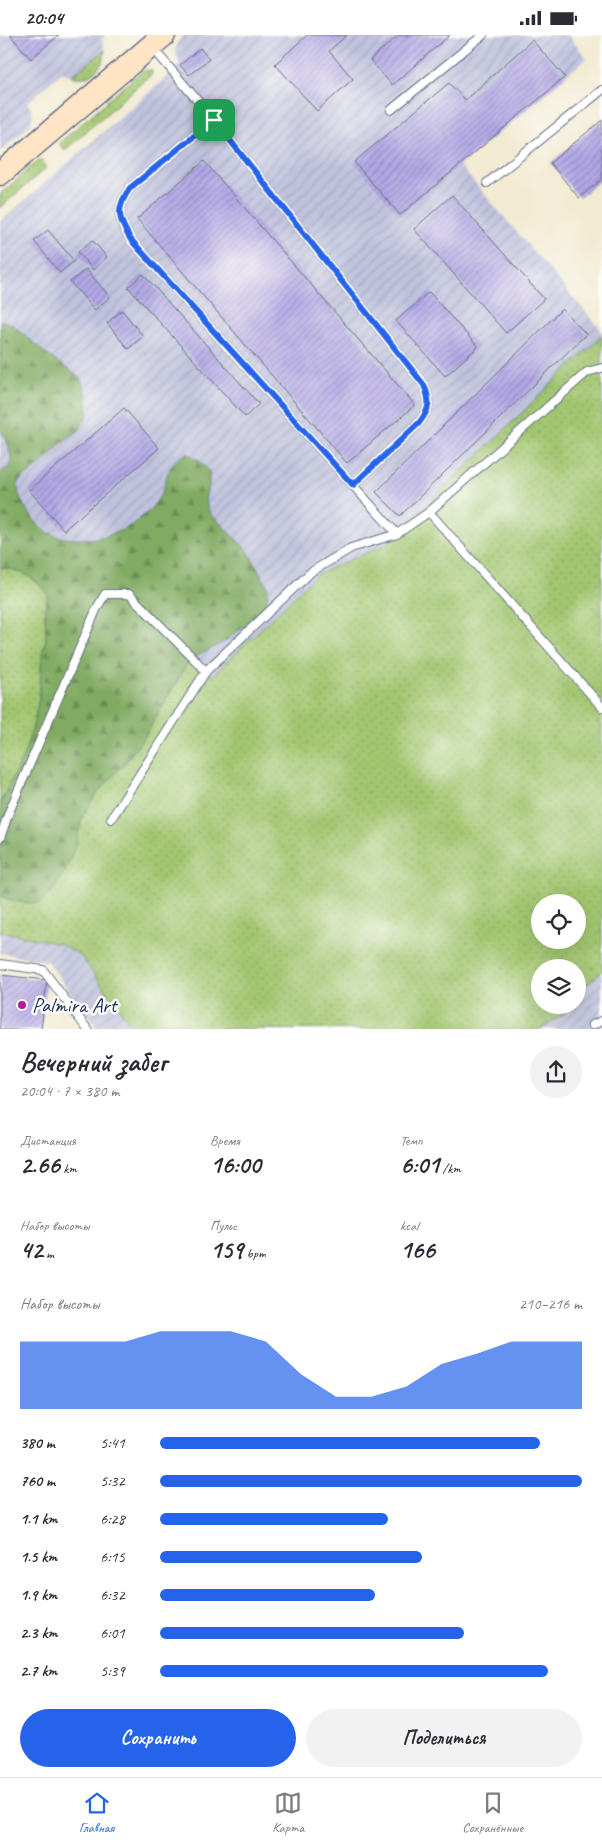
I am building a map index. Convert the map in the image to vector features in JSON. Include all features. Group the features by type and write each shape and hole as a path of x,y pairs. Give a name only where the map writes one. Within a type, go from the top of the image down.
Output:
{"street":[{"path":"0,173 157,40"}],"lane":[{"path":"391,111 483,35"},
{"path":"157,40 214,120 424,385 429,398 427,413 419,423 353,485"},
{"path":"487,183 602,90"},
{"path":"214,120 130,188 122,199 119,213 123,227 131,240 397,534"},
{"path":"112,819 206,671 311,572 351,548 397,534 429,512 587,372 602,368"},
{"path":"429,512 602,707"},
{"path":"0,838 9,812 70,670 105,594 129,594 206,671"},
{"path":"0,964 43,970 88,1029"},
{"path":"592,1025 602,1021"}],"shaded area":[{"path":"0,35 106,35 102,39 105,52 104,61 99,67 91,75 83,78 76,78 62,72 27,103 33,112 31,124 0,152"},
{"path":"183,35 568,35 587,58 459,165 602,331 602,1029 98,1029 47,961 0,953 0,222 180,65 175,51"}],"green space":[{"path":"105,50 102,62 95,72 84,77 72,76"},
{"path":"152,70 152,74 65,150 59,143 142,71"},
{"path":"40,159 47,167 0,208 0,194"},
{"path":"0,320 13,325 45,353 80,378 86,393 88,414 79,430 61,443 41,464 18,482 22,501 38,525 54,535 75,539 97,538 118,532 138,521 152,507 164,488 166,477 171,468 187,453 200,461 209,471 209,485 205,499 209,512 248,551 268,587 267,601 259,613 226,641 188,661 145,736 127,760 98,792 82,817 76,845 65,871 50,894 40,903 19,902 0,895 0,803 24,755 33,727 39,698 42,654 46,639 45,609 48,594 27,575 15,570 0,568 0,473 11,466 11,456 6,438 0,429"},
{"path":"602,336 602,972 586,985 586,959 531,959 531,1014 564,1014 541,1029 134,1029 80,955 60,944 0,931 0,895 19,902 40,903 76,845 82,817 98,792 127,760 145,736 189,661 212,676 316,575 386,544"},
{"path":"0,568 15,570 27,575 48,594 45,609 46,639 42,654 39,698 33,727 24,755 0,803"}],"building":[{"path":"10,35 59,35 31,59"},
{"path":"307,35 347,35 329,51 353,79 317,111 275,64"},
{"path":"399,35 450,35 392,85 370,60"},
{"path":"532,40 565,77 400,215 354,162 449,83 465,100"},
{"path":"200,48 209,59 189,75 180,65"},
{"path":"602,120 602,179 579,198 550,163"},
{"path":"204,161 415,405 347,463 137,219"},
{"path":"452,195 544,299 506,333 414,229"},
{"path":"48,230 74,261 60,273 34,241"},
{"path":"92,240 107,257 93,270 78,252"},
{"path":"86,269 110,297 95,310 70,282"},
{"path":"143,274 259,404 245,417 128,287"},
{"path":"429,292 478,347 445,376 396,321"},
{"path":"562,309 586,334 400,516 376,492"},
{"path":"122,310 143,336 128,349 107,323"},
{"path":"124,408 159,448 64,530 29,490"},
{"name":"Palmira Art","path":"0,975 47,980 41,1029 0,1029"}],"place":[{"name":"Palmira Art","path":"22,1005"}],"route":[{"path":"214,120 424,385 429,398 427,413 419,423 353,485 131,240 123,227 119,213 122,199 130,188 214,120"}]}
